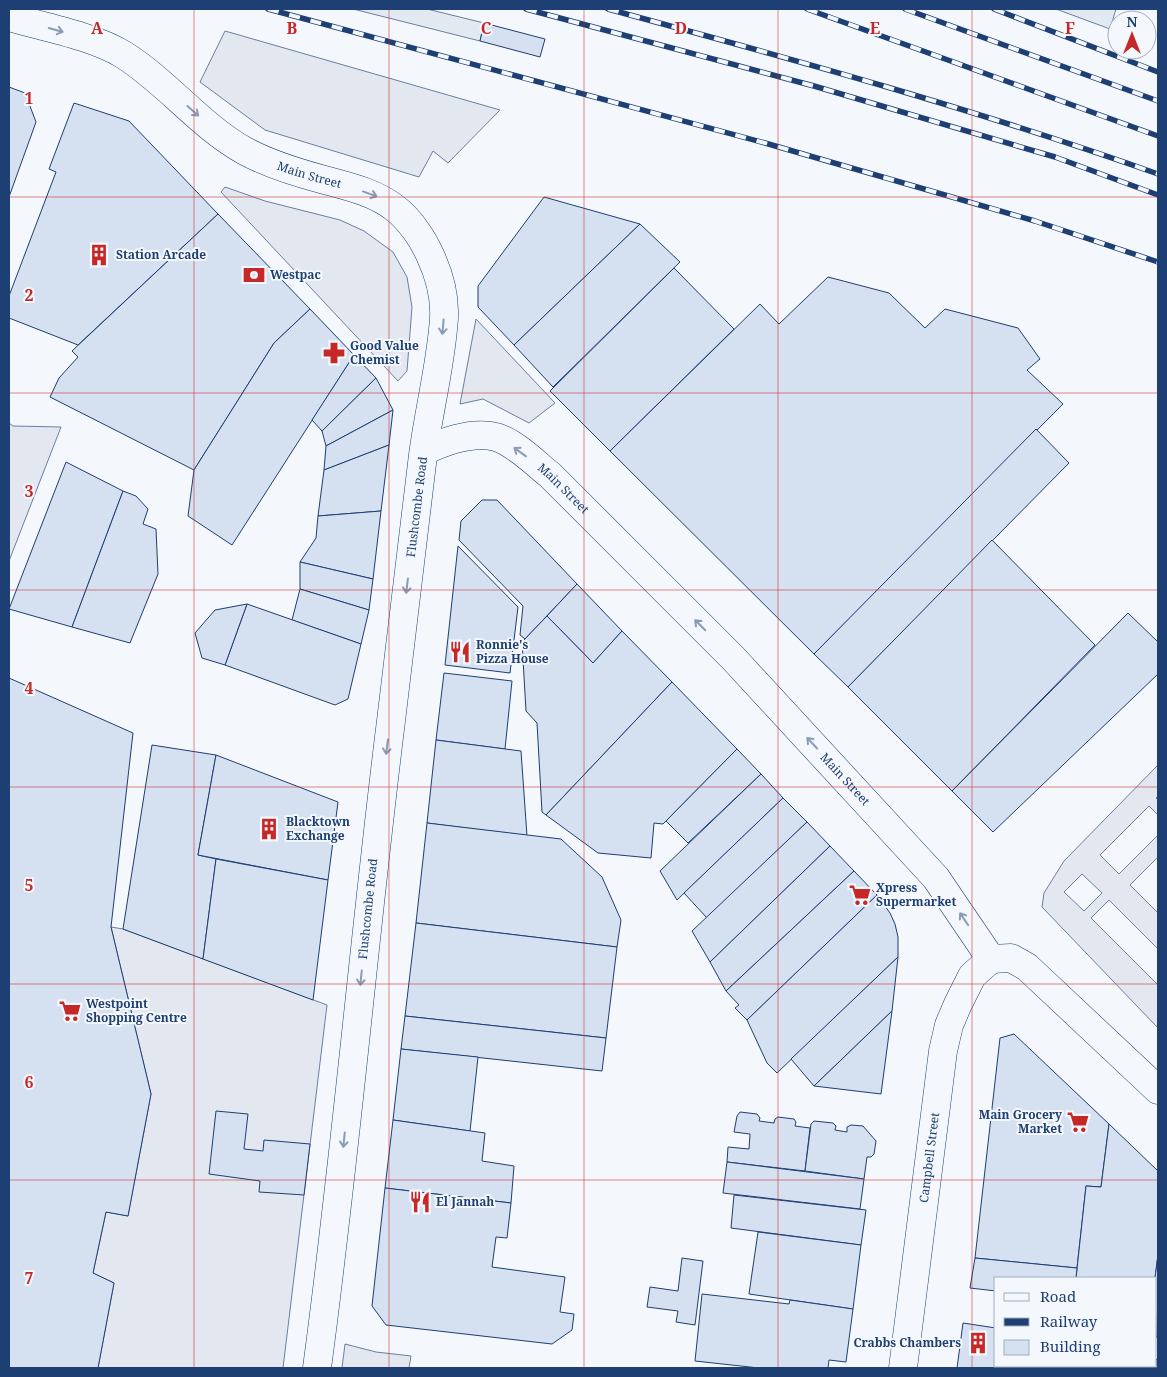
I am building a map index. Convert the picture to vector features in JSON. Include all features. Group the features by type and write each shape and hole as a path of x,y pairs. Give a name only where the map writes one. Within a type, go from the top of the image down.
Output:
{"street":[{"name":"Main Street","path":"9,16 82,37 121,53 159,81 229,142 250,154 279,166 378,198 395,208 407,219 429,252 440,283 444,312 441,353 424,451"},
{"name":"Main Street","path":"424,451 439,444 472,436 497,437 525,455 550,475 734,658 936,878 991,959"},
{"name":"Flushcombe Road","path":"317,1368 328,1291 376,840 424,451"},
{"path":"991,959 1011,958 1027,967 1158,1090"},
{"name":"Campbell Street","path":"903,1368 943,1051 949,1025 972,976 991,959"}],"shaded area":[{"path":"353,9 427,9 484,23 480,41"},
{"path":"1056,9 1116,9 1107,10 1107,28"},
{"path":"225,31 500,110 448,163 433,151 419,177 265,130 200,82"},
{"path":"225,187 265,201 340,220 364,231 393,252 407,277 412,307 407,371 398,381 221,192"},
{"path":"476,319 555,403 529,423 483,399 460,404"},
{"path":"9,423 13,426 61,427 9,561"},
{"path":"1158,765 1158,796 1156,798 1158,800 1158,815 1149,806 1100,855 1119,874 1158,835 1158,857 1130,885 1158,913 1158,949 1109,900 1091,918 1158,985 1158,1028 1042,907 1044,893 1064,861","holes":["1082,874 1102,893 1084,911 1064,892"]},
{"path":"111,927 123,929 327,1005 283,1368 98,1368 114,1283 93,1273 106,1212 128,1216 151,1094"},
{"path":"345,1344 376,1352 411,1356 409,1368 342,1368"}],"building":[{"path":"484,23 545,39 540,57 480,41"},
{"path":"9,87 25,93 36,122 9,197"},
{"name":"Station Arcade","path":"74,103 129,121 218,214 78,345 9,318 9,296 56,172 49,169"},
{"path":"544,197 640,224 514,345 478,307 478,286"},
{"path":"218,214 310,309 274,343 194,470 50,397 59,378 78,357 72,351"},
{"path":"640,224 680,262 553,387 514,345"},
{"path":"674,268 734,329 610,451 550,391"},
{"path":"828,277 889,293 925,328 945,309 1018,328 1040,359 1027,370 1063,404 814,654 610,451 760,304 779,324"},
{"path":"310,309 354,355 232,545 188,516 194,470 274,343"},
{"path":"354,355 376,378 322,431 312,420"},
{"path":"376,378 393,410 326,446 322,431"},
{"path":"393,410 389,445 324,470 326,446"},
{"path":"1036,429 1069,463 848,687 814,654"},
{"path":"389,445 381,511 318,516 324,470"},
{"path":"66,462 123,491 72,627 9,609"},
{"path":"123,491 136,496 148,509 143,524 156,529 158,574 130,643 72,627"},
{"path":"482,500 497,500 577,584 525,639 520,635 523,606 459,540 461,521"},
{"path":"381,511 373,579 300,562 316,538 318,516"},
{"path":"992,540 1095,645 952,791 848,687"},
{"path":"458,546 518,607 510,673 445,665"},
{"path":"300,562 373,579 369,610 300,589"},
{"path":"577,584 622,631 593,663 547,616"},
{"path":"300,589 369,610 361,644 292,620"},
{"path":"247,604 361,644 348,699 335,705 225,665"},
{"path":"247,604 225,665 202,658 195,633 215,610"},
{"path":"1128,613 1158,642 1158,674 993,832 952,791"},
{"path":"547,616 593,663 622,631 672,682 546,815 542,812 537,723 526,711 522,642"},
{"path":"444,673 512,681 505,749 436,740"},
{"name":"Westpoint Shopping Centre","path":"9,678 133,733 111,927 151,1094 128,1216 106,1212 93,1273 114,1283 98,1368 9,1368"},
{"path":"672,682 737,749 663,824 654,823 651,858 598,853 546,815"},
{"path":"436,740 521,751 527,836 427,823"},
{"path":"152,745 216,755 198,855 216,859 203,959 123,929"},
{"path":"737,749 761,774 688,843 666,821"},
{"name":"Blacktown Exchange","path":"216,755 338,802 328,880 198,855"},
{"path":"761,774 783,798 677,900 660,871"},
{"path":"783,798 807,822 707,918 684,893"},
{"path":"807,822 830,846 710,962 692,931"},
{"path":"427,823 561,839 602,877 621,920 617,947 416,923"},
{"path":"830,846 854,871 726,991 710,962"},
{"path":"216,859 328,880 313,1000 203,959"},
{"path":"854,871 877,895 747,1020 735,1008 739,1005 726,991"},
{"path":"877,895 890,913 895,924 898,937 898,957 777,1073 767,1063 747,1020"},
{"path":"416,923 617,947 606,1038 405,1016"},
{"path":"898,957 892,1011 814,1086 791,1059"},
{"path":"892,1011 881,1094 814,1086"},
{"path":"405,1016 606,1038 602,1071 401,1049"},
{"path":"1014,1034 1109,1124 1101,1187 1086,1186 1077,1268 975,1258 1000,1038"},
{"path":"401,1049 478,1057 470,1131 393,1120"},
{"path":"216,1111 248,1114 244,1149 263,1151 264,1140 310,1144 304,1195 259,1192 260,1181 209,1174"},
{"path":"740,1112 757,1114 760,1118 759,1121 774,1123 778,1117 794,1119 796,1122 795,1126 810,1128 805,1171 727,1162 728,1147 749,1149 750,1134 734,1132 737,1116"},
{"path":"393,1120 485,1133 482,1161 514,1166 511,1203 385,1188"},
{"path":"814,1121 833,1123 836,1126 835,1130 847,1132 847,1127 851,1125 863,1126 876,1141 874,1154 871,1157 867,1157 864,1179 805,1171 811,1124"},
{"path":"1109,1124 1158,1171 1158,1255 1155,1277 1076,1277 1086,1186 1101,1187"},
{"path":"727,1162 864,1179 860,1209 723,1193"},
{"path":"385,1188 511,1203 507,1238 496,1237 492,1267 565,1277 560,1312 574,1314 572,1330 552,1344 386,1325 372,1306"},
{"path":"734,1195 866,1210 861,1245 731,1228"},
{"path":"758,1232 861,1245 853,1309 749,1294"},
{"path":"1158,1255 1158,1337 1157,1277 1155,1277"},
{"path":"682,1258 703,1261 695,1325 676,1322 678,1311 647,1307 650,1287 678,1291"},
{"path":"975,1258 1077,1268 1076,1277 994,1277 994,1291 970,1288"},
{"path":"702,1294 789,1304 790,1300 853,1309 846,1362 829,1360 828,1368 759,1368 695,1361"},
{"name":"Crabbs Chambers","path":"963,1323 994,1328 994,1367 1157,1367 1158,1360 1158,1368 957,1368"}],"railway":[{"path":"268,9 765,143 1035,221 1158,262"},
{"path":"526,9 814,86 1055,157 1158,195"},
{"path":"608,9 815,66 953,107 1158,174"},
{"path":"807,9 1158,136"},
{"path":"905,9 1158,101"},
{"path":"994,9 1158,72"}],"place":[{"name":"Station Arcade","path":"99,255"},
{"name":"Westpac","path":"254,275"},
{"name":"Good Value Chemist","path":"334,353"},
{"name":"Ronnie's Pizza House","path":"460,652"},
{"name":"Blacktown Exchange","path":"269,829"},
{"name":"Xpress Supermarket","path":"860,895"},
{"name":"Westpoint Shopping Centre","path":"70,1011"},
{"name":"Main Grocery Market","path":"1078,1122"},
{"name":"El Jannah","path":"420,1202"},
{"name":"Crabbs Chambers","path":"978,1343"}]}
